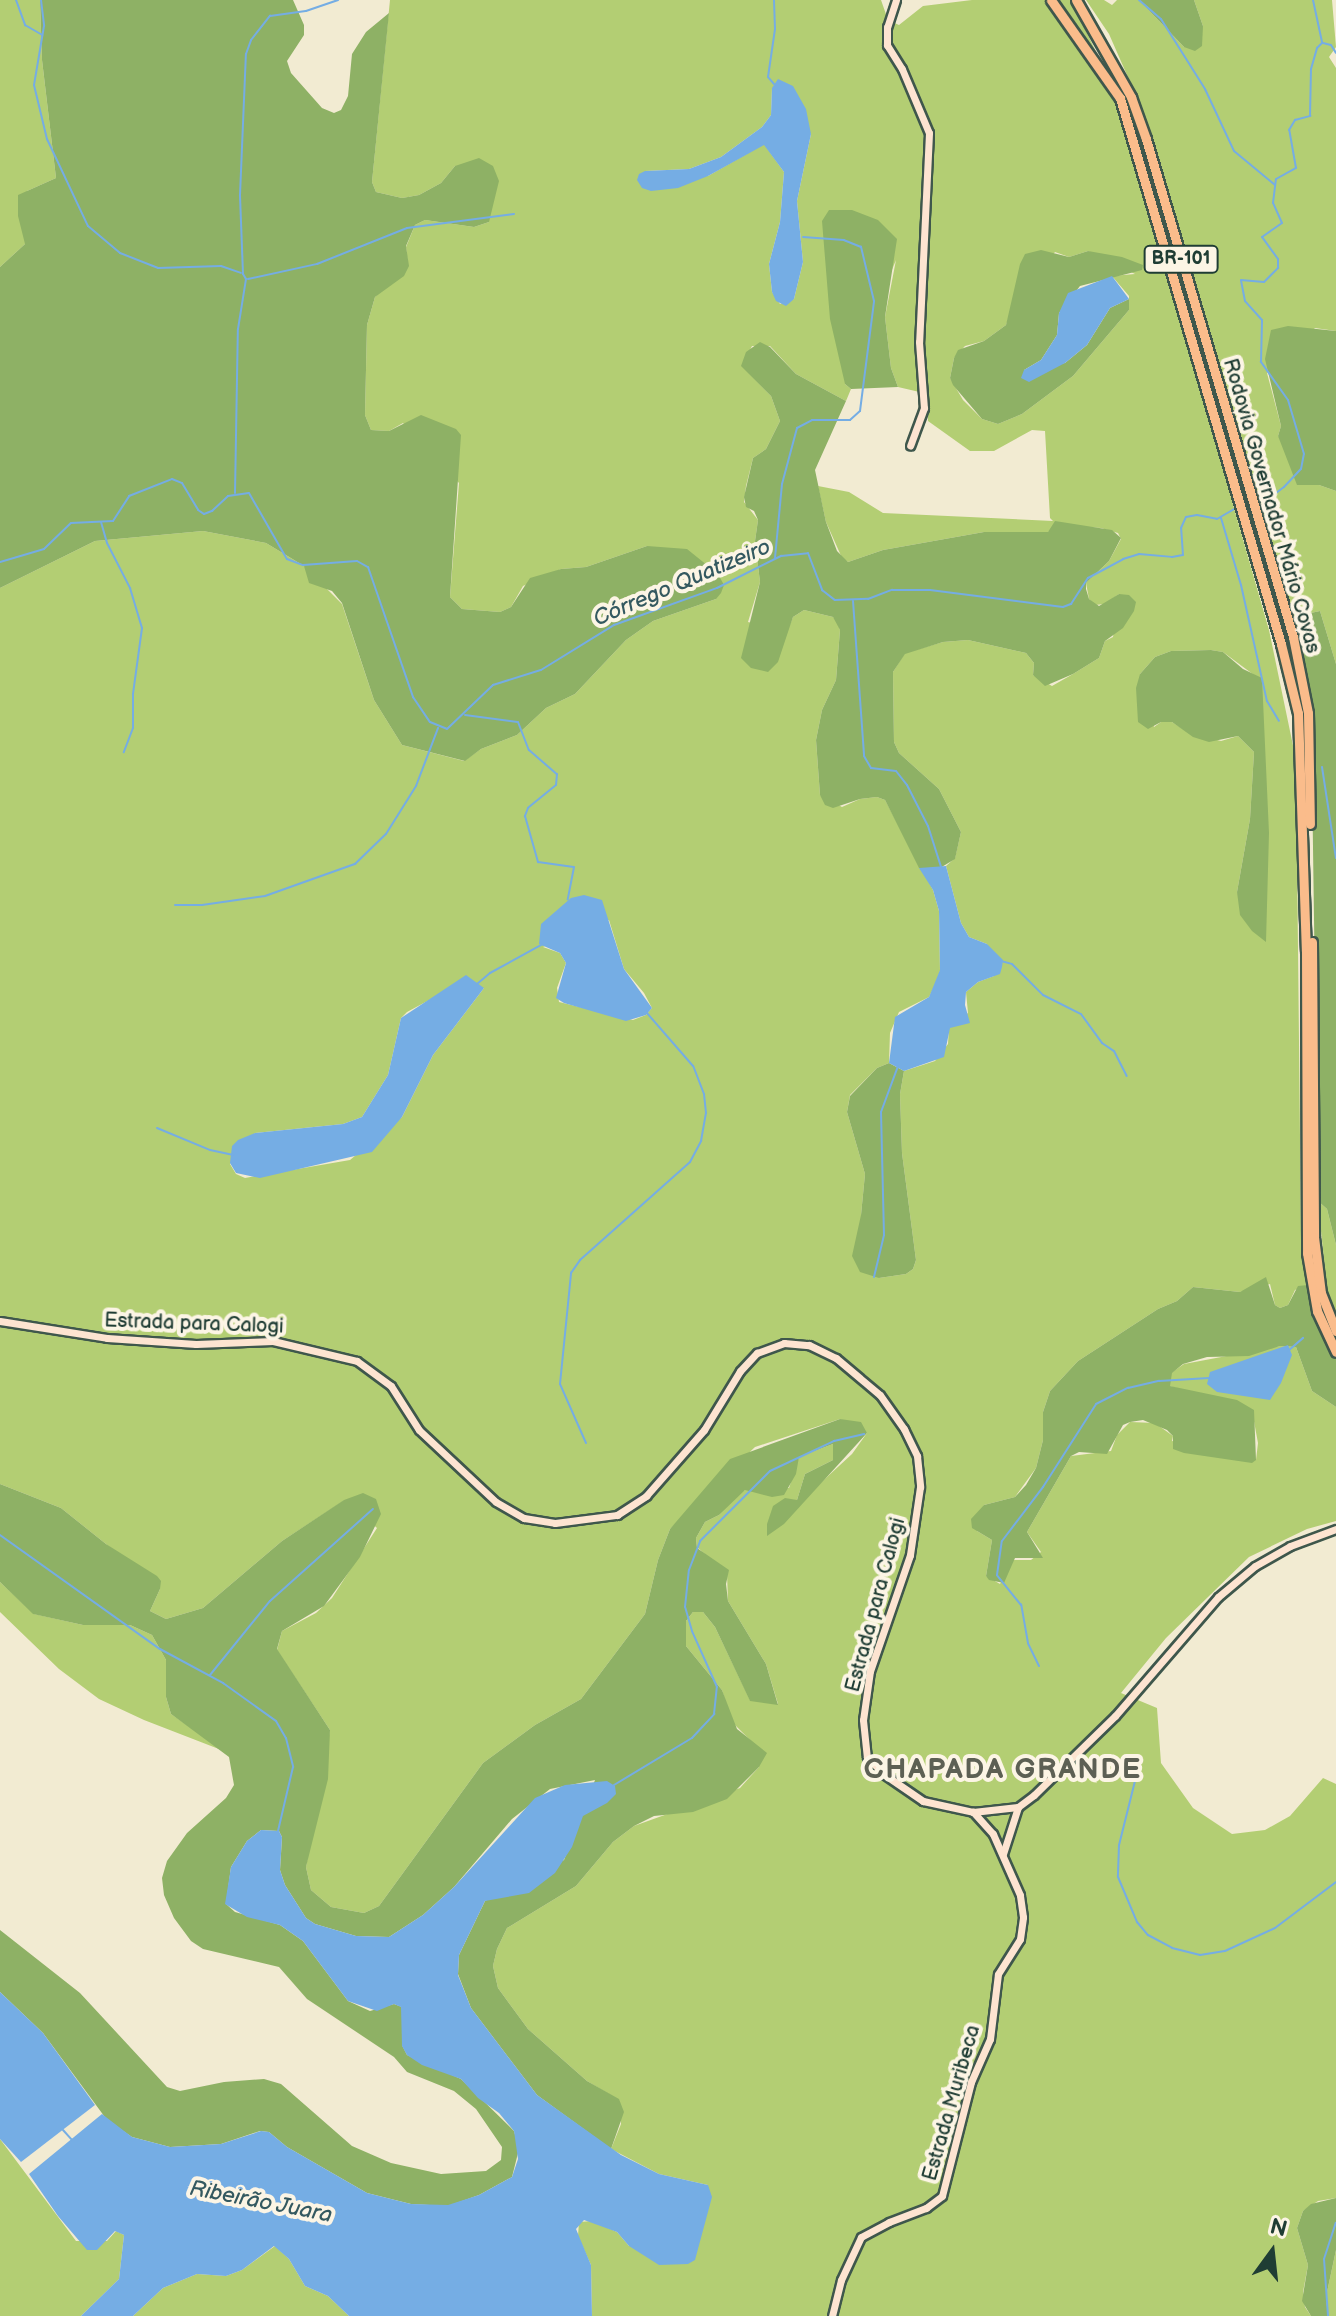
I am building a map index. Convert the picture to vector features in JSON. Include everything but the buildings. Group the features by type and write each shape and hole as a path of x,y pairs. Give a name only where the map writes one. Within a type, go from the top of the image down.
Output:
{"highway":[{"name":"Rodovia Governador Mário Covas","path":"1051,0 1120,98 1298,713 1302,761 1306,1237 1314,1292 1325,1334 1336,1352"},
{"name":"Rodovia Governador Mário Covas","path":"1076,0 1131,97 1293,637 1308,713 1314,1237 1321,1293 1336,1331"}],"street":[{"path":"896,0 887,27 887,45 902,69 929,133 919,342 924,408 910,446"},
{"name":"Estrada para Calogi","path":"0,1321 107,1338 196,1344 273,1341 357,1361 391,1386 419,1430 496,1502 524,1518 555,1523 617,1515 646,1496 704,1430 740,1371 757,1353 784,1343 809,1345 836,1358 880,1395 904,1429 917,1456 920,1487 910,1555 870,1671 863,1720 867,1757 885,1775 923,1801 973,1812 1018,1807"},
{"path":"1003,1854 1018,1807 1115,1716 1218,1597 1255,1566 1290,1546 1336,1529"},
{"name":"Estrada Muribeca","path":"832,2316 841,2280 861,2237 926,2208 942,2196 971,2082 990,2039 998,1974 1020,1939 1023,1917 1020,1895 993,1834 973,1812"}],"green space":[{"path":"0,0 40,0 42,60 56,178 27,191 25,244 0,267"},
{"path":"40,0 293,0 304,25 304,35 287,61 291,73 322,108 334,113 341,110 348,96 352,54 366,32 389,13 372,182 376,192 402,198 419,195 441,183 455,166 479,158 493,166 499,181 489,222 474,227 425,220 415,225 406,246 409,266 404,276 375,297 367,325 365,415 371,430 389,431 421,415 456,429 461,435 450,597 462,609 500,612 511,607 530,578 561,569 586,567 647,546 687,549 718,574 724,585 716,599 653,621 626,640 575,694 546,708 517,735 481,749 465,761 402,745 374,700 342,603 332,591 309,583 304,566 266,543 203,531 95,541 0,588 0,267 25,244 18,216 18,195 56,178 42,60"},
{"path":"390,0 881,0 888,20 899,25 923,6 972,0 1071,0 1114,89 1269,630 1296,760 1301,1230 1308,1285 1295,1290 1288,1305 1280,1308 1275,1305 1270,1284 1240,1292 1193,1287 1177,1301 1158,1309 1078,1361 1050,1391 1043,1412 1043,1440 1036,1468 1015,1497 984,1505 977,1531 992,1540 986,1576 1000,1584 1012,1560 1031,1560 1041,1552 1027,1532 1071,1456 1111,1451 1117,1435 1130,1422 1155,1423 1173,1436 1172,1441 1256,1460 1258,1443 1253,1416 1207,1396 1169,1386 1171,1373 1184,1364 1280,1346 1296,1347 1312,1391 1336,1407 1336,1521 1307,1529 1249,1557 1166,1638 1121,1693 1157,1708 1161,1763 1193,1808 1232,1834 1265,1830 1290,1816 1323,1778 1336,1784 1336,2198 1318,2201 1303,2211 1297,2228 1308,2265 1303,2292 1305,2307 1311,2316 592,2316 591,2265 578,2236 579,2222 592,2221 617,2232 629,2246 708,2185 659,2174 611,2149 621,2124 619,2100 587,2081 528,2029 498,1988 493,1966 497,1949 507,1928 576,1886 613,1842 634,1826 740,1788 759,1767 754,1744 732,1722 722,1690 686,1646 686,1621 693,1612 703,1612 715,1627 750,1700 778,1704 766,1664 728,1601 727,1574 697,1547 696,1538 705,1522 719,1515 737,1494 745,1490 789,1488 799,1457 833,1444 833,1460 805,1474 797,1500 767,1524 814,1489 852,1454 867,1433 840,1419 755,1447 670,1529 658,1560 645,1614 581,1699 535,1725 483,1763 379,1906 364,1913 331,1907 311,1890 306,1867 330,1730 277,1650 282,1631 316,1613 332,1598 377,1528 345,1500 282,1541 203,1608 166,1619 150,1611 160,1589 106,1544 61,1508 0,1484 0,588 95,541 203,531 266,543 304,566 342,604 374,700 402,745 464,761 481,749 517,735 546,708 575,694 626,640 653,621 716,599 647,546 586,567 561,569 523,586 511,607 500,612 462,609 450,597 459,483 403,423 389,431 371,430 365,415 367,325 375,297 408,265 406,247 415,225 425,220 474,227 489,222 455,166 441,183 419,195 402,198 376,192 372,182","holes":["772,88 811,134 797,201 803,262 794,299 780,304 772,292 769,264 780,222 784,172 764,144 708,176 645,171 689,169 721,157 762,127 771,115","1088,251 1135,274 1112,276 1129,296 1129,310 1073,376 1022,414 998,424 982,419 963,400 950,378 954,358 965,346 984,341 1006,325 1013,305 1055,252 1069,257","896,260 885,317 891,368 898,387 928,394 928,421 970,451 994,451 1032,430 1045,431 1050,518 1053,521 883,513 849,492 818,486 826,522 842,558 848,562 883,550 984,532 1048,532 1060,525 1101,528 1118,533 1121,539 1109,561 1086,583 1089,599 1095,605 1105,604 1119,594 1113,637 1105,641 1099,658 1073,674 1052,686 1033,675 1034,663 1026,653 968,640 943,642 905,653 893,672 894,742 899,753 939,789 961,832 955,858 946,866 961,923 969,937 987,944 994,976 978,982 966,992 968,1013 949,1028 948,1044 935,1061 904,1071 900,1094 902,1153 916,1260 913,1269 906,1274 879,1278 861,1215 865,1174 847,1112 850,1095 877,1068 889,1063 890,1033 899,1012 929,997 935,985 940,971 939,911 933,890 885,800 877,797 860,799 842,807 820,795 816,740 822,710 836,680 840,630 837,621 833,617 804,610 793,617 787,632 748,622 760,582 755,541 758,520 744,502 746,486 753,458 766,449 780,421 771,396 742,366 752,346 770,346 796,374 846,401 851,389 845,384","1171,651 1223,652 1254,675 1266,941 1237,892 1250,819 1254,752 1238,736 1221,741 1189,733 1172,722 1161,722 1154,727 1140,674 1155,657","609,920 624,969 652,1008 646,1015 633,1020 559,1002 557,988 566,963 560,953 543,947","484,988 433,1055 402,1117 350,1160 245,1178 236,1174 230,1164 255,1133 343,1124 362,1117 388,1075 401,1018 446,991"]},
{"path":"1086,0 1104,0 1112,5 1117,0 1139,0 1184,47 1203,26 1194,0 1332,0 1336,47 1329,57 1336,68 1336,331 1315,328 1267,373 1281,426 1278,436 1319,485 1336,491 1336,664 1320,611 1292,617 1141,107 1109,34"},
{"path":"1139,0 1194,0 1203,26 1202,46 1195,51 1184,47"},
{"path":"829,210 852,210 878,220 897,239 885,317 891,368 898,387 851,389 845,384 830,319 822,221"},
{"path":"1041,250 1069,257 1088,251 1122,257 1143,265 1142,270 1080,286 1059,313 1057,335 1041,360 1024,370 1065,363 1087,345 1110,308 1129,299 1129,310 1073,376 1022,414 998,424 982,419 953,385 950,378 954,358 958,350 984,341 1006,325 1020,264 1025,254"},
{"path":"1288,326 1336,331 1336,491 1319,485 1297,485 1278,436 1281,426 1265,359 1271,330"},
{"path":"760,342 770,347 796,374 846,401 815,470 826,522 837,551 848,562 883,550 984,532 1048,532 1055,521 1112,530 1121,538 1109,561 1086,583 1086,589 1089,599 1099,606 1119,594 1129,595 1136,602 1134,611 1123,628 1105,641 1099,658 1073,674 1045,686 1033,675 1034,663 1026,653 968,640 943,642 905,654 893,672 894,742 899,753 939,789 961,832 955,859 940,868 919,868 885,800 877,797 860,799 833,808 825,805 820,795 816,740 822,710 836,680 840,630 833,617 804,610 793,617 778,662 768,672 751,668 741,658 760,582 755,541 758,520 754,511 746,507 744,497 753,458 766,449 780,421 771,396 741,366 746,352"},
{"path":"1320,611 1336,664 1336,1245 1327,1209 1318,1201 1311,706 1292,617"},
{"path":"1171,651 1223,652 1243,669 1262,678 1269,833 1266,942 1252,931 1240,915 1237,892 1250,819 1254,752 1238,736 1209,742 1193,737 1172,722 1161,722 1148,729 1138,722 1136,688 1140,674 1155,657"},
{"path":"889,1063 904,1071 900,1094 902,1153 916,1260 913,1269 906,1274 879,1278 860,1272 852,1256 861,1215 865,1174 847,1112 850,1096 877,1068"},
{"path":"1318,1201 1327,1209 1336,1245 1336,1316 1328,1300"},
{"path":"1266,1277 1275,1305 1280,1308 1288,1305 1298,1286 1308,1285 1336,1351 1336,1407 1312,1391 1296,1347 1280,1346 1249,1356 1207,1357 1183,1364 1172,1373 1170,1386 1237,1400 1254,1410 1256,1460 1252,1463 1184,1453 1173,1449 1173,1436 1167,1430 1143,1420 1123,1425 1107,1454 1079,1452 1071,1456 1027,1532 1043,1558 1015,1558 1004,1583 989,1580 986,1576 992,1540 972,1528 971,1519 984,1505 1015,1497 1026,1485 1036,1468 1043,1440 1043,1412 1050,1391 1078,1361 1158,1309 1177,1301 1193,1287 1240,1292"},
{"path":"840,1419 861,1422 867,1433 784,1524 767,1536 773,1506 785,1498 797,1500 805,1474 833,1460 833,1444 799,1457 796,1474 784,1495 772,1497 745,1490 719,1515 705,1522 696,1538 697,1548 729,1570 726,1584 728,1601 766,1664 778,1705 750,1701 715,1627 703,1612 693,1612 686,1621 686,1646 722,1690 737,1729 767,1753 759,1767 727,1799 693,1812 654,1816 634,1826 613,1842 576,1886 507,1928 497,1949 493,1966 498,1988 528,2029 587,2081 619,2099 624,2112 611,2149 537,2095 471,2008 458,1974 459,1955 485,1901 564,1860 595,1780 550,1789 512,1819 454,1887 423,1915 389,1937 356,1936 315,1924 306,1918 285,1885 280,1870 282,1837 279,1831 261,1830 247,1841 231,1867 226,1904 235,1912 280,1925 303,1941 348,2001 370,2011 394,2004 402,2007 402,2045 407,2055 461,2079 514,2131 519,2149 512,2177 479,2195 448,2206 411,2204 367,2193 287,2147 269,2132 260,2131 221,2144 170,2147 132,2137 107,2120 43,2033 0,1992 0,1930 80,1993 167,2087 180,2091 224,2082 264,2079 281,2084 352,2146 391,2163 441,2174 486,2171 501,2160 502,2147 476,2109 454,2091 407,2072 394,2057 307,1999 279,1967 203,1949 191,1941 174,1918 164,1895 162,1878 167,1861 187,1833 226,1798 234,1785 229,1757 171,1714 166,1697 166,1660 152,1635 130,1625 83,1625 33,1614 0,1582 0,1484 61,1508 106,1544 157,1576 161,1581 160,1589 150,1611 166,1619 203,1608 282,1541 344,1500 363,1493 376,1499 381,1514 360,1557 324,1606 282,1631 277,1649 330,1730 328,1779 306,1867 311,1890 331,1907 364,1913 379,1906 483,1763 535,1725 581,1699 645,1614 658,1560 670,1529 730,1459"},
{"path":"0,1582 34,1614 83,1625 130,1625 152,1635 166,1660 166,1697 171,1714 224,1751 99,1699 59,1669 0,1612"},
{"path":"0,2139 76,2241 107,2241 116,2231 124,2235 119,2279 81,2316 0,2316"},
{"path":"1336,2198 1336,2250 1326,2297 1328,2316 1311,2316 1302,2301 1308,2265 1297,2228 1303,2211 1311,2204"},
{"path":"275,2246 289,2259 305,2286 328,2296 349,2316 133,2316 163,2288 197,2274 226,2276 242,2270"},
{"path":"1336,2250 1336,2316 1328,2316 1326,2297"}],"water":[{"path":"778,79 793,86 806,109 811,134 797,201 803,262 794,299 786,306 776,301 772,292 769,264 780,222 784,172 764,145 708,176 678,188 651,191 642,188 637,180 639,174 645,171 689,169 721,157 762,127 771,115 772,88"},
{"path":"1112,276 1129,299 1110,308 1087,345 1065,363 1029,382 1021,378 1024,370 1041,360 1057,335 1059,313 1068,293"},
{"path":"946,866 961,923 969,937 987,944 1003,960 1002,967 1000,974 978,982 966,992 965,1005 970,1023 950,1028 944,1057 904,1071 889,1063 895,1017 929,997 940,970 939,911 933,890 919,868"},
{"path":"584,895 602,900 624,969 652,1008 646,1015 626,1021 556,998 566,963 560,953 539,944 541,924 571,898"},
{"path":"466,975 484,988 433,1055 402,1117 372,1152 260,1178 236,1173 230,1163 232,1146 238,1140 255,1133 343,1124 362,1117 388,1075 401,1018"},
{"path":"1288,1345 1292,1355 1281,1383 1270,1400 1217,1392 1207,1384 1210,1372"},
{"path":"607,1781 615,1786 616,1794 607,1803 583,1816 572,1847 555,1873 529,1893 485,1901 459,1955 458,1975 471,2008 537,2095 621,2155 659,2174 708,2185 712,2197 695,2260 688,2264 659,2265 629,2246 617,2232 584,2220 576,2229 591,2265 592,2316 349,2316 328,2296 305,2286 289,2259 274,2246 242,2270 226,2276 197,2274 163,2288 133,2316 81,2316 119,2279 124,2235 115,2231 97,2250 87,2250 58,2216 29,2174 102,2114 132,2137 170,2147 221,2144 261,2131 269,2132 287,2147 367,2193 411,2204 448,2205 479,2195 512,2177 518,2159 514,2131 461,2079 422,2065 407,2055 402,2046 401,2007 394,2004 377,2011 348,2001 303,1941 280,1925 247,1917 225,1904 231,1867 247,1841 261,1830 279,1831 282,1837 280,1870 285,1885 306,1918 315,1924 356,1936 389,1937 423,1915 454,1887 535,1798 565,1785"},
{"path":"0,1992 43,2033 95,2105 21,2162 0,2139"}],"waterway":[{"path":"16,0 25,25 42,35"},
{"path":"41,0 44,26 34,85 47,139 88,226 120,253 158,268 221,266 241,273"},
{"path":"235,493 238,329 246,279 243,274 240,195 246,54 251,40 270,16 306,11 338,0"},
{"path":"774,0 775,29 768,77 774,84"},
{"path":"1139,0 1161,19 1205,89 1234,151 1275,185"},
{"path":"1313,0 1322,42"},
{"name":"Córrego Quatizeiro","path":"1256,498 1272,496 1284,487 1301,469 1304,454 1288,400 1261,362 1262,320 1245,301 1241,280 1264,282 1278,268 1278,259 1262,237 1282,223 1273,203 1276,179 1296,168 1289,130 1295,120 1310,116 1311,69 1317,48 1322,43"},
{"name":"Córrego Quatizeiro","path":"1323,43 1331,45 1336,53"},
{"path":"248,279 317,264 407,228 514,214"},
{"path":"775,558 782,484 797,428 812,420 850,420 860,411 874,301 861,247 844,240 803,237"},
{"name":"Córrego Quatizeiro","path":"0,562 44,549 71,523 113,521 129,496 172,479 182,483 198,510 204,514 228,496 249,493 287,559 303,565 357,561 368,567 413,697 430,722 447,729 493,685 541,670 614,625 717,588 781,556 808,553 822,590 835,600 868,599 892,590 930,590 1063,607 1071,604 1088,578 1123,559 1139,554 1183,555 1181,528 1186,517 1197,515 1217,519 1236,508"},
{"path":"1221,518 1241,585 1267,701 1279,721"},
{"path":"101,522 107,543 130,588 142,628 133,694 133,728 124,752"},
{"path":"853,601 864,756 871,768 896,771 907,785 928,826 942,870"},
{"path":"465,715 518,722 529,750 557,774 556,785 528,808 525,816 538,862 574,867 568,899"},
{"path":"175,905 202,905 265,896 355,864 386,834 416,786 438,728"},
{"path":"1322,767 1336,858"},
{"path":"477,984 490,973 543,944"},
{"path":"1001,961 1012,964 1043,995 1081,1014 1102,1043 1114,1051 1127,1076"},
{"path":"586,1443 560,1384 571,1273 580,1260 690,1162 701,1141 706,1113 704,1094 693,1066 646,1012"},
{"path":"874,1277 884,1235 881,1112 898,1066"},
{"path":"157,1128 210,1150 233,1155"},
{"path":"1288,1351 1303,1338"},
{"path":"1039,1666 1028,1643 1021,1605 997,1575 1002,1541 1043,1487 1096,1404 1128,1388 1159,1381 1209,1378"},
{"path":"614,1785 692,1738 714,1714 717,1687 692,1631 685,1607 689,1570 700,1541 770,1471 834,1441 864,1434"},
{"path":"210,1675 270,1601 373,1509"},
{"path":"0,1535 160,1649 223,1683 276,1721 286,1738 293,1767 278,1831"},
{"path":"1135,1781 1119,1845 1118,1877 1137,1922 1148,1935 1172,1948 1200,1955 1225,1951 1275,1928 1336,1882"},
{"name":"Ribeirão Juara","path":"63,2130 72,2140"},
{"path":"1328,2316 1324,2259 1336,2223"}],"district":[{"name":"CHAPADA GRANDE","path":"1003,1770"}]}
